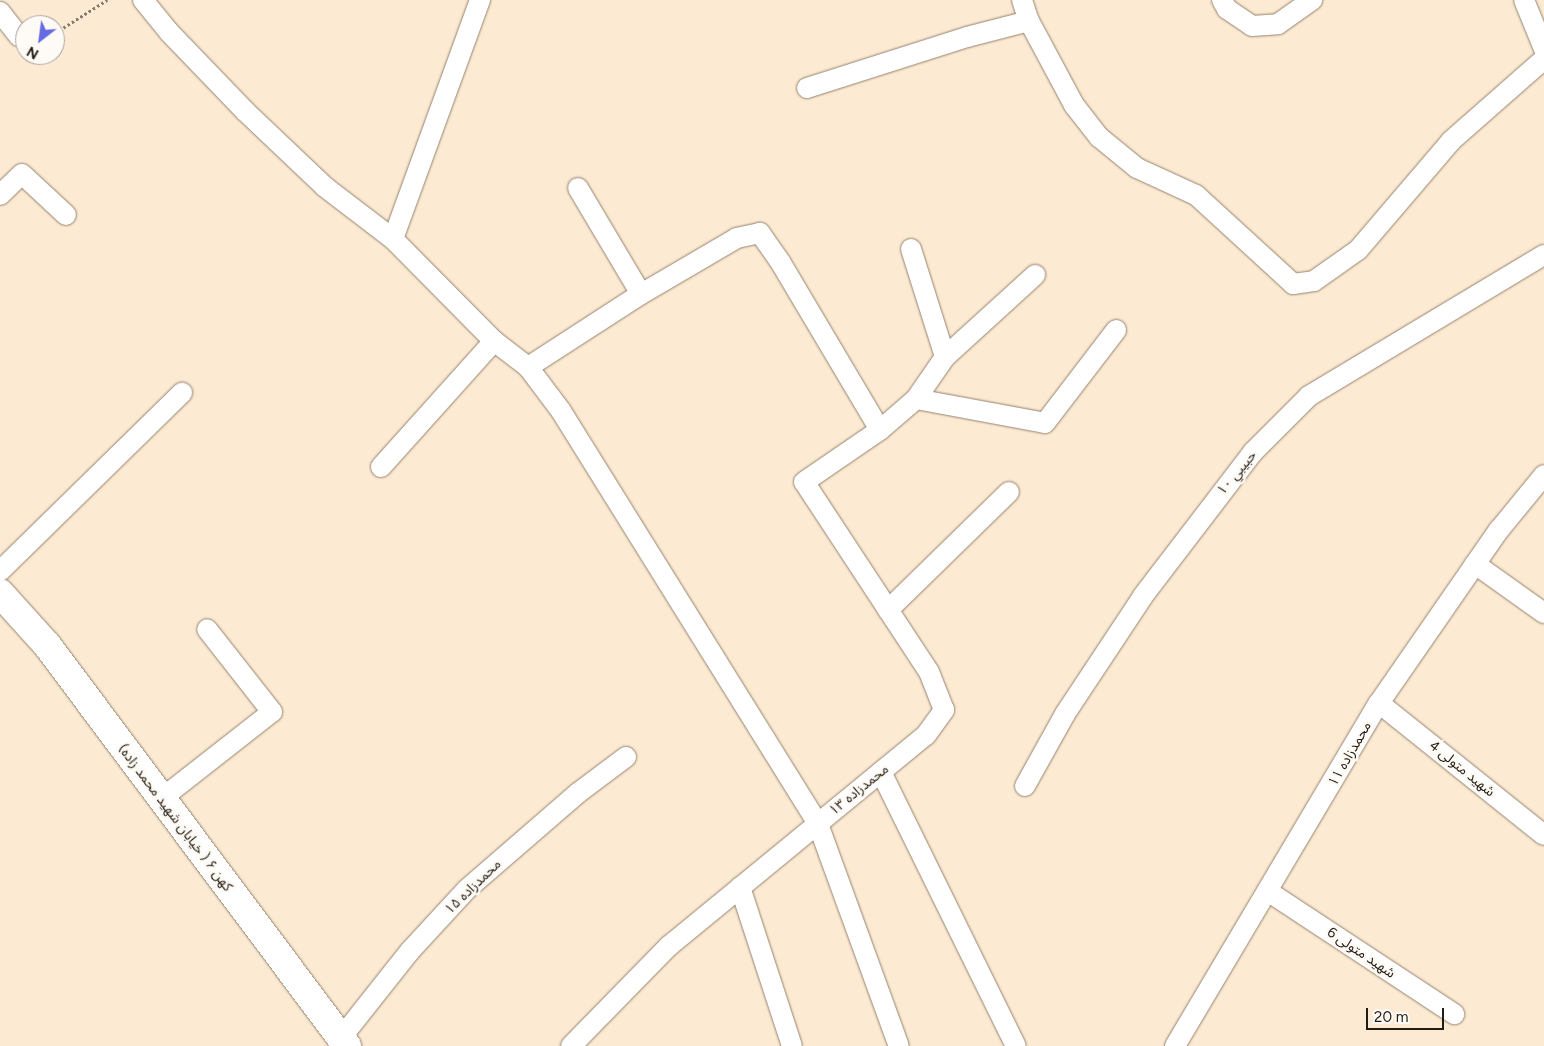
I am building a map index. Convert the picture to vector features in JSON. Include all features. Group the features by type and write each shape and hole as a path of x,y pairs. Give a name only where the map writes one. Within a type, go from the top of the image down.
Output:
{"street":[{"path":"143,0 169,32 245,111 324,187 393,239 494,341 528,368 561,412 818,824 899,1046"},
{"path":"393,239 480,0"},
{"path":"1022,0 1029,21 1074,105 1099,137 1137,168 1196,195 1293,284 1314,281 1358,250 1452,141 1544,60"},
{"path":"1222,0 1227,8 1252,26 1278,24 1312,0"},
{"path":"1524,0 1544,49"},
{"path":"0,12 15,31"},
{"path":"807,88 967,37 1029,21"},
{"path":"0,195 22,174 66,215"},
{"path":"578,188 640,294"},
{"path":"528,368 640,294 737,238 760,233 781,263 880,430 916,399 945,357 1035,275"},
{"path":"911,249 945,357"},
{"name":"حبيبي ١٠","path":"1025,786 1065,714 1143,596 1253,452 1302,403 1544,255"},
{"path":"916,399 1045,423 1116,330"},
{"path":"382,467 494,341"},
{"path":"0,571 182,394"},
{"name":"محمدزاده ۱۳","path":"572,1046 669,946 926,735 944,710 929,672 804,482 880,430"},
{"name":"محمدزاده ۱۱","path":"1185,1042 1269,892 1379,703 1476,564 1544,475"},
{"path":"888,610 1009,492"},
{"path":"1476,564 1544,613"},
{"name":"کهن ۶ ( خیابان شهید محمد زاده)","path":"0,593 47,645 344,1042"},
{"path":"161,799 272,712 207,629"},
{"name":"شهید متولی 4","path":"1379,703 1544,835"},
{"name":"محمدزاده ۱۵","path":"344,1042 410,951 466,890 578,793 626,757"},
{"path":"880,772 1016,1046"},
{"path":"740,887 792,1046"},
{"name":"شهید متولی 6","path":"1269,892 1454,1014"}],"path":[{"path":"65,27 107,0"}]}
